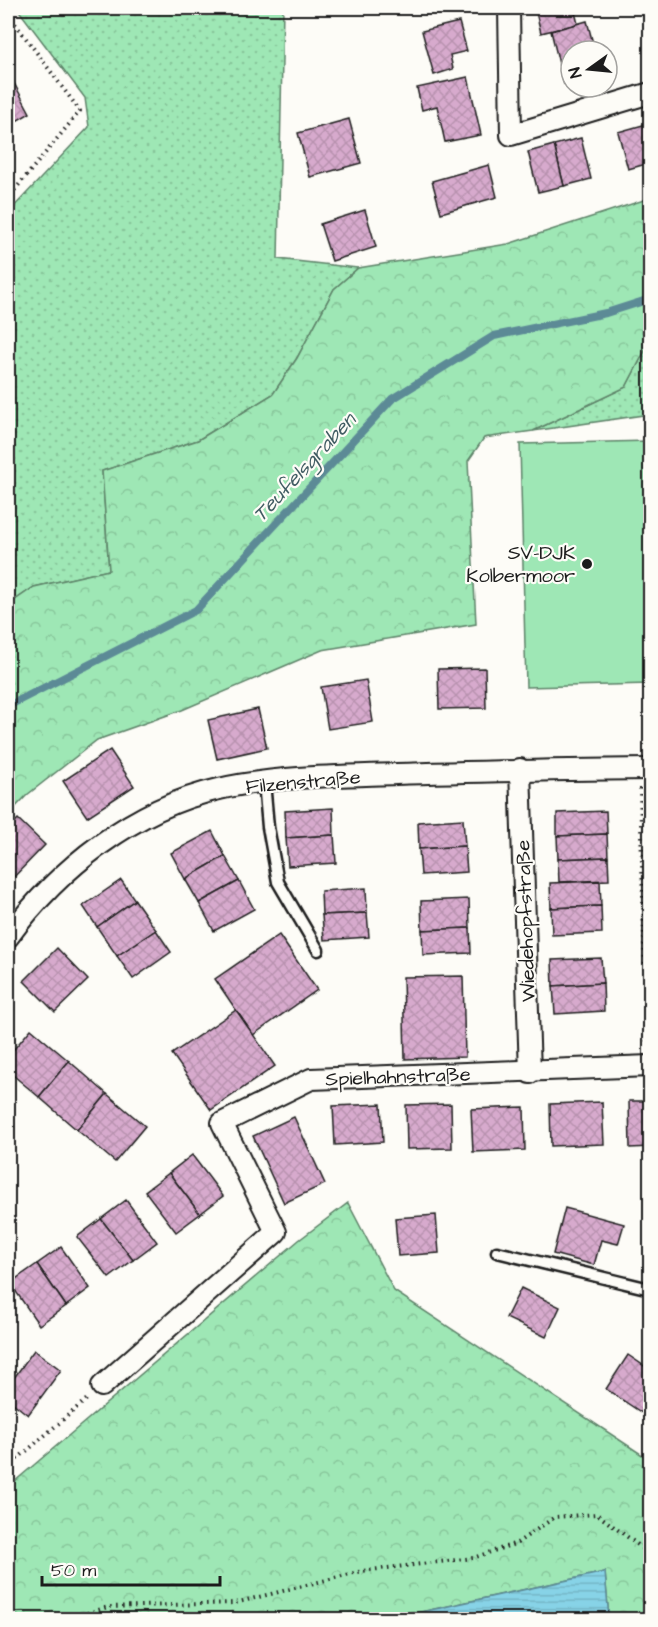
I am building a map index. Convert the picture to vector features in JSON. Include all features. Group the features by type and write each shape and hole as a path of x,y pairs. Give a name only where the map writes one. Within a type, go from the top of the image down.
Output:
{"street":[{"path":"509,8 511,135 651,93"},
{"name":"Filzenstraße","path":"8,936 27,911 57,880 102,843 142,818 177,802 219,789 301,778 520,769 645,769"},
{"name":"Wiedehopfstraße","path":"520,769 530,1073"},
{"name":"Spielhahnstraße","path":"102,1386 276,1232 222,1123 311,1079 368,1075 530,1073 649,1066"}],"lane":[{"path":"264,782 268,827 278,882 318,950"},
{"path":"497,1252 651,1289"}],"path":[{"path":"8,14 80,111 8,198"},
{"path":"645,769 649,1066"},
{"path":"8,1467 102,1386"},
{"path":"64,1620 108,1607 235,1603 362,1571 473,1558 518,1543 555,1517 597,1514 651,1554"}],"green space":[{"path":"17,8 283,8 278,259 358,268 334,289 297,358 273,394 198,440 102,471 109,570 34,587 8,605 8,213 89,127 85,98"},
{"path":"650,198 650,341 626,387 533,431 484,438 468,461 476,624 322,650 182,710 97,740 27,795 8,815 8,605 34,587 109,570 102,471 198,440 273,394 297,358 334,289 358,268 508,244"},
{"path":"650,341 650,414 533,431 626,387"},
{"name":"SV-DJK Kolbermoor","path":"650,441 650,684 526,687 520,444"},
{"path":"348,1203 394,1291 650,1460 650,1619 609,1619 605,1572 388,1619 8,1619 8,1487 299,1240"}],"water":[{"path":"605,1572 609,1619 389,1619"}],"building":[{"path":"535,8 574,8 578,24 541,33"},
{"path":"587,21 592,39 559,39 559,64 551,31"},
{"path":"459,22 467,51 450,55 453,69 434,75 422,31"},
{"path":"8,72 30,113 8,126"},
{"path":"468,77 481,135 445,142 437,106 422,110 417,88"},
{"path":"349,119 361,163 310,177 298,133"},
{"path":"650,123 650,163 628,169 618,132"},
{"path":"581,138 591,179 564,186 554,145"},
{"path":"554,145 564,186 538,192 528,152"},
{"path":"489,165 497,197 441,213 432,181"},
{"path":"365,210 376,247 332,261 320,224"},
{"path":"485,668 486,708 439,709 438,669"},
{"path":"366,680 373,722 328,729 321,687"},
{"path":"258,709 267,748 217,759 208,720"},
{"path":"110,750 134,786 87,817 63,781"},
{"path":"333,808 334,835 286,838 285,811"},
{"path":"606,811 607,834 557,836 557,813"},
{"path":"18,819 45,845 8,883 8,829"},
{"path":"463,819 465,846 419,849 418,822"},
{"path":"212,831 225,856 185,879 171,853"},
{"path":"607,834 608,857 558,859 557,836"},
{"path":"334,835 336,863 288,866 286,838"},
{"path":"465,846 467,872 421,875 419,849"},
{"path":"225,856 239,881 199,903 185,879"},
{"path":"608,857 609,880 559,882 558,859"},
{"path":"121,880 135,900 97,927 83,906"},
{"path":"239,881 254,909 214,931 199,903"},
{"path":"600,881 601,906 551,908 550,883"},
{"path":"366,888 367,913 322,915 321,891"},
{"path":"469,899 470,928 422,930 421,901"},
{"path":"135,900 156,930 117,956 97,927"},
{"path":"601,906 602,933 552,935 551,908"},
{"path":"367,913 369,937 324,940 322,915"},
{"path":"470,928 471,953 423,955 422,930"},
{"path":"156,930 171,952 133,979 117,956"},
{"path":"279,935 317,990 253,1035 215,979"},
{"path":"57,948 88,980 55,1012 24,981"},
{"path":"601,958 603,983 553,986 552,960"},
{"path":"463,976 465,1057 405,1059 403,977"},
{"path":"603,983 604,1011 555,1014 553,986"},
{"path":"236,1010 275,1066 211,1110 172,1054"},
{"path":"31,1029 69,1061 39,1097 8,1071 8,1056"},
{"path":"69,1061 107,1094 77,1130 39,1097"},
{"path":"107,1094 145,1126 115,1162 77,1130"},
{"path":"629,1101 650,1101 650,1147 630,1148"},
{"path":"602,1102 604,1144 551,1146 550,1104"},
{"path":"381,1104 383,1142 335,1145 333,1106"},
{"path":"451,1104 452,1148 407,1149 406,1105"},
{"path":"524,1107 525,1150 473,1152 471,1109"},
{"path":"294,1117 325,1184 284,1203 253,1136"},
{"path":"192,1155 223,1196 200,1214 169,1173"},
{"path":"169,1173 200,1214 176,1232 145,1191"},
{"path":"126,1200 157,1242 133,1260 101,1219"},
{"path":"565,1208 624,1224 618,1244 601,1240 594,1265 553,1254"},
{"path":"436,1215 439,1253 398,1256 395,1218"},
{"path":"101,1219 133,1260 109,1278 77,1237"},
{"path":"61,1247 90,1288 66,1306 37,1264"},
{"path":"37,1264 66,1306 39,1325 10,1283"},
{"path":"521,1288 560,1307 546,1337 506,1318"},
{"path":"34,1350 61,1370 28,1415 8,1399 8,1386"},
{"path":"628,1355 650,1370 650,1400 642,1413 606,1389"}],"waterway":[{"name":"Teufelsgraben","path":"8,706 196,610 392,399 494,336 606,313 650,299"}],"place":[{"name":"SV-DJK Kolbermoor","path":"587,564"}]}
